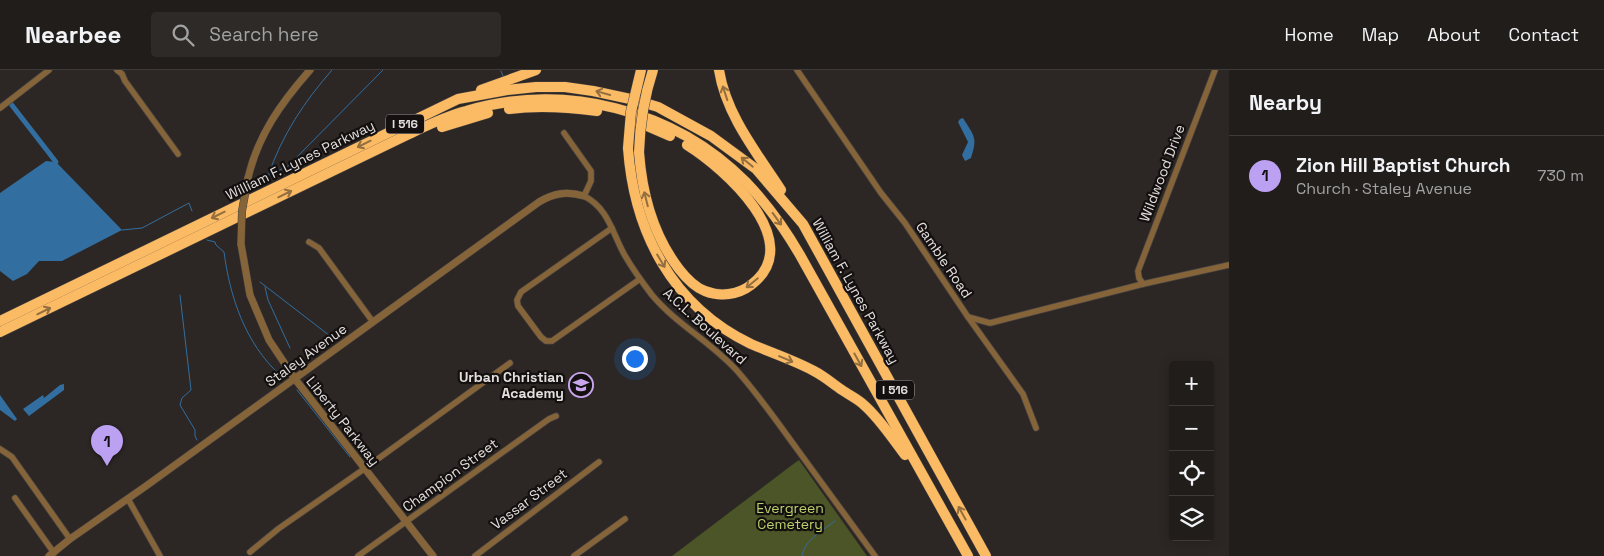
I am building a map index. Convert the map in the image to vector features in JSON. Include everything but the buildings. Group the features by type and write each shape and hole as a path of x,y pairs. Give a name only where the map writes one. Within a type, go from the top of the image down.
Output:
{"highway":[{"path":"458,99 536,70"},
{"path":"642,70 631,112 628,148 631,175 636,202 647,235 664,267 687,296 707,314 739,337 814,371 864,404 890,435 932,492"},
{"path":"343,166 450,124 498,111 518,108 567,107 618,116 648,126 684,143 712,163 744,193 761,217 770,242 765,268 756,281 742,291 725,294 702,290 690,281 674,262 656,231 646,199 639,152 641,115 653,70"},
{"path":"719,70 726,96 738,124 804,224"},
{"name":"William F. Lynes Parkway","path":"0,321 458,99 536,87 565,87 593,91 658,107 711,136 756,169 804,224 986,556"},
{"name":"William F. Lynes Parkway","path":"0,332 448,117 482,107 522,100 562,100 616,108 649,118 712,153 733,170 776,218 805,263 968,556"}],"street":[{"path":"0,108 49,70"},
{"path":"116,70 122,74 125,81 178,154"},
{"name":"Liberty Parkway","path":"310,70 289,94 270,121 255,151 242,211 241,244 245,275 253,305 269,340 295,379 433,556"},
{"name":"Gamble Road","path":"797,70 881,193 905,223 968,317 990,323 1143,284 1229,266"},
{"name":"Wildwood Drive","path":"1143,284 1139,278 1138,271 1214,70"},
{"path":"564,133 591,171 591,182 584,196"},
{"name":"Staley Avenue","path":"51,554 70,538 128,499 545,199 564,193 584,196"},
{"name":"A.C.L. Boulevard","path":"584,196 601,209 625,256 640,279 661,305 726,359 746,381 875,556"},
{"path":"612,228 521,292 517,300 518,306 543,340 552,341 640,279"},
{"path":"309,242 319,248 373,322"},
{"path":"968,317 1023,394 1036,428"},
{"path":"250,552 282,526 510,363"},
{"name":"Champion Street","path":"358,556 556,416"},
{"path":"0,449 12,457 70,538"},
{"name":"Vassar Street","path":"475,556 599,462"},
{"path":"15,498 51,554"},
{"path":"128,499 160,556"},
{"path":"574,556 625,519"}],"green space":[{"name":"Evergreen Cemetery","path":"799,460 867,556 672,556 792,465"}],"water":[{"path":"963,118 974,137 971,158 965,161 962,155 968,142 958,122"},
{"path":"46,161 56,162 122,230 62,261 39,261 27,274 13,281 0,271 0,193"},
{"path":"64,384 64,390 29,416 23,409 43,395 44,398"},
{"path":"0,395 17,419 15,421 0,410"}],"waterway":[{"path":"268,176 287,133 312,94 332,70"},
{"path":"267,176 288,166 383,70"},
{"path":"501,71 503,76"},
{"path":"11,104 56,162"},
{"path":"122,230 142,228 189,203 192,211"},
{"path":"207,240 215,242 224,252 230,286 248,334 257,349 280,375"},
{"path":"260,282 334,339 333,343"},
{"path":"265,287 268,300 290,348"},
{"path":"180,295 191,390 182,398 180,405 195,430 197,440"},
{"path":"297,390 350,457"},
{"path":"802,556 810,540 835,521"}],"place":[{"name":"Urban Christian Academy","path":"581,385"},
{"name":"Zion Hill Baptist Church","path":"107,466"}]}
